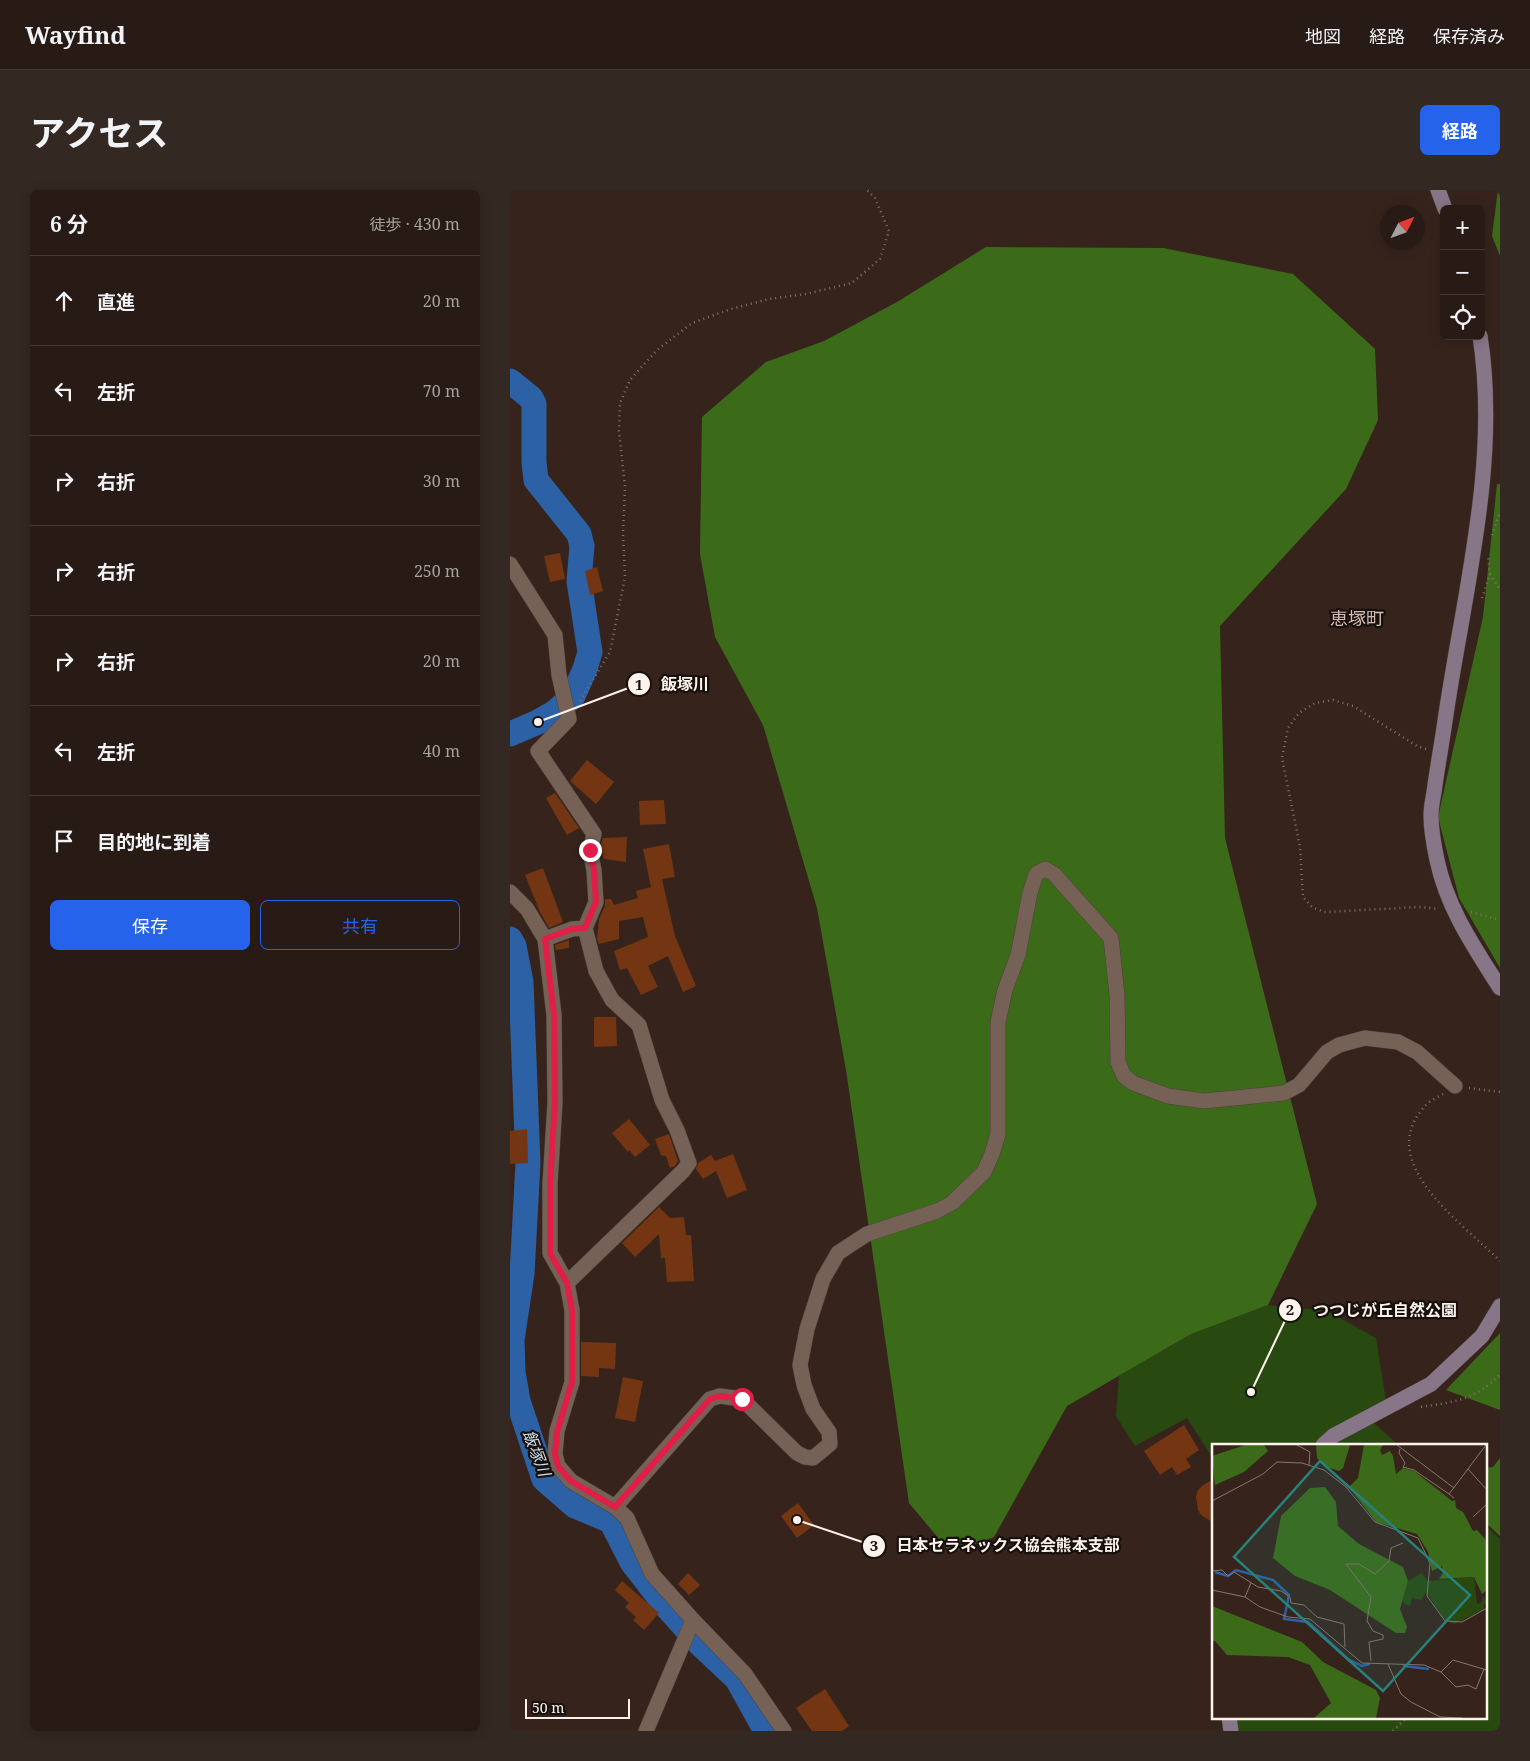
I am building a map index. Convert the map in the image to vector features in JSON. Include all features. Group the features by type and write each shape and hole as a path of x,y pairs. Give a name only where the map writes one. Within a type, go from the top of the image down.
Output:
{"street":[{"path":"1438,190 1444,205"},
{"path":"1481,340 1485,364 1486,472 1468,594 1450,685 1431,815 1437,860 1453,910 1469,940 1500,988"},
{"path":"510,564 555,635 559,675 569,720 538,751 594,834 590,850 594,870 596,902 585,928 596,971 612,1000 639,1025 662,1100 677,1130 689,1163 567,1283"},
{"path":"615,1507 710,1399 720,1396 742,1399 797,1453 805,1457 813,1458 830,1444 829,1432 813,1409 804,1385 800,1365 806,1329 823,1278 838,1253 866,1234 937,1211 952,1203 984,1172 998,1134 998,1022 1005,990 1018,955 1030,893 1036,874 1045,869 1054,874 1111,938 1117,996 1118,1062 1124,1076 1133,1083 1168,1096 1204,1100 1284,1093 1299,1085 1327,1052 1340,1045 1365,1038 1398,1042 1417,1052 1455,1086"},
{"path":"510,892 527,910 545,939 554,1015 555,1102 550,1184 550,1253 567,1283 572,1310 572,1382 557,1432 555,1454 558,1466 571,1481 615,1507 627,1518 652,1574 745,1674 784,1731"},
{"path":"545,939 572,929 585,928"},
{"path":"1323,1444 1333,1436 1431,1384 1482,1336 1500,1306"},
{"path":"646,1731 693,1620"},
{"path":"1229,1718 1231,1731"}],"path":[{"path":"569,720 610,652 624,577 622,534 625,487 619,422 620,403 630,380 657,350 692,323 731,309 769,299 806,294 852,283 880,259 889,231 875,198 867,190"},
{"path":"1491,538 1500,513"},
{"path":"1481,599 1490,574 1488,548"},
{"path":"1490,574 1500,590"},
{"path":"1433,747 1427,750 1417,746 1353,706 1333,700 1315,703 1299,713 1288,728 1282,758 1300,847 1303,897 1312,907 1324,912 1421,907 1474,912 1500,920"},
{"path":"1500,1092 1455,1086 1428,1104 1416,1119 1409,1134 1409,1150 1414,1168 1428,1189 1453,1217 1500,1261"},
{"path":"1417,1407 1446,1403 1476,1395 1492,1383 1500,1374"},
{"path":"1393,1731 1406,1718"}],"green space":[{"path":"1498,190 1500,190 1500,256 1492,236"},
{"path":"986,247 1163,248 1293,274 1375,349 1378,420 1346,489 1220,626 1225,838 1317,1204 1268,1305 1191,1334 1067,1406 994,1537 951,1553 909,1503 846,1070 817,908 763,725 715,637 700,554 702,417 766,362 824,341 897,302"},
{"path":"1497,484 1500,484 1500,968 1459,898 1438,817 1483,617"},
{"path":"1268,1305 1327,1311 1376,1338 1387,1408 1369,1418 1397,1444 1212,1444 1212,1457 1187,1418 1135,1446 1116,1416 1119,1376 1191,1334"},
{"path":"1500,1333 1500,1410 1446,1390"},
{"path":"1500,1458 1500,1536 1488,1525 1488,1468 1493,1467"},
{"path":"1488,1528 1500,1539 1500,1731 1231,1731 1229,1718 1488,1718"}],"building":[{"path":"560,553 565,579 550,582 544,556"},
{"path":"597,567 603,591 590,595 585,571"},
{"path":"587,760 614,782 596,804 570,781"},
{"path":"555,793 579,828 567,835 546,798"},
{"path":"664,800 666,824 640,825 639,801"},
{"path":"627,837 626,862 604,859 600,848 603,838"},
{"path":"669,844 675,877 662,879 675,936 696,986 683,992 668,956 648,966 658,987 641,995 627,968 620,970 614,951 648,937 643,917 619,921 619,939 599,944 597,939 599,919 605,906 605,899 611,899 614,905 638,898 636,891 651,887 643,849"},
{"path":"543,868 563,922 549,928 540,912 525,875"},
{"path":"569,940 569,948 556,950 555,945"},
{"path":"594,1017 616,1017 617,1046 594,1047"},
{"path":"629,1119 650,1145 635,1157 629,1150 628,1152 612,1133"},
{"path":"527,1129 528,1163 510,1164 510,1131"},
{"path":"669,1134 678,1161 675,1166 670,1168 666,1156 661,1155 655,1139"},
{"path":"733,1154 747,1190 727,1198 716,1171 703,1179 696,1169 698,1163 711,1155 715,1161"},
{"path":"659,1207 670,1218 684,1217 686,1235 691,1235 694,1281 667,1282 665,1258 661,1258 659,1234 635,1257 622,1243"},
{"path":"581,1342 616,1343 615,1369 599,1368 599,1377 581,1376"},
{"path":"623,1377 643,1381 635,1422 615,1418"},
{"path":"1184,1425 1199,1450 1186,1459 1191,1467 1177,1475 1172,1467 1160,1475 1144,1451"},
{"path":"1212,1480 1212,1522 1201,1515 1198,1510 1196,1497 1198,1490"},
{"path":"798,1503 814,1525 797,1538 781,1516"},
{"path":"688,1573 700,1585 689,1595 678,1584"},
{"path":"622,1581 659,1613 644,1630 633,1620 636,1617 625,1607 629,1603 615,1590"},
{"path":"825,1689 849,1726 842,1731 812,1731 796,1708"}],"waterway":[{"name":"飯塚川","path":"510,381 531,398 534,404 534,462 536,480 579,534 582,546 579,581 590,652 573,696 554,713 510,734"},
{"name":"飯塚川","path":"510,939 514,946 521,982 528,1163 522,1274 512,1340 513,1372 518,1401 544,1479 575,1506 611,1521 632,1562 666,1606 700,1644 737,1679 766,1731"}],"place":[{"name":"飯塚川","path":"538,722"},
{"name":"つつじが丘自然公園","path":"1251,1392"},
{"name":"日本セラネックス協会熊本支部","path":"797,1520"}],"district":[{"name":"恵塚町","path":"1357,618"}],"route":[{"path":"590,850 594,870 596,902 585,928 572,929 545,939 554,1015 555,1102 550,1184 550,1253 567,1283 572,1310 572,1382 557,1432 555,1454 558,1466 571,1481 615,1507 710,1399 720,1396 742,1399"}]}
